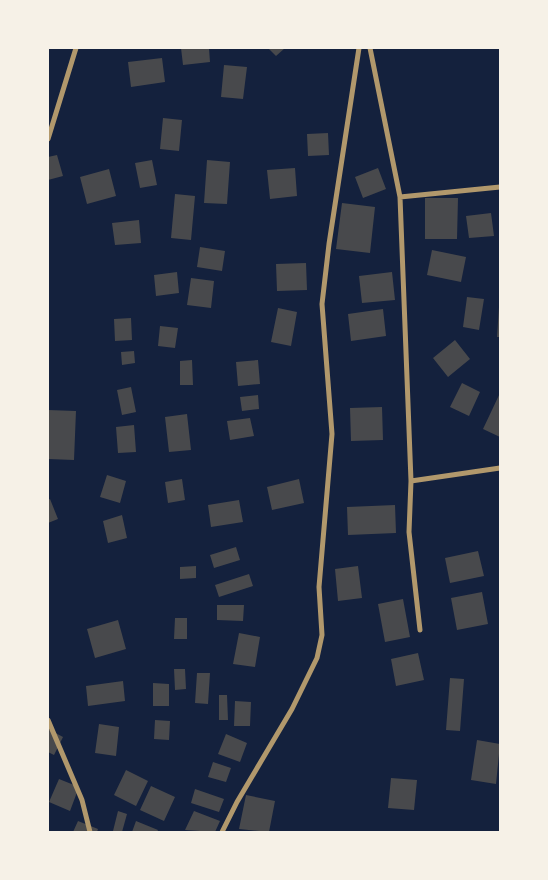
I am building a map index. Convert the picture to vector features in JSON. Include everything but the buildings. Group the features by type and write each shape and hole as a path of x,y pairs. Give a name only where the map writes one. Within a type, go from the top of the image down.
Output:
{"street":[{"path":"48,139 76,48"},
{"path":"222,832 236,802 292,708 317,658 322,636 319,586 332,434 322,304 328,244 359,48"},
{"path":"370,48 400,197 411,481 409,532 420,630"},
{"path":"400,197 500,187"},
{"path":"411,481 500,468"},
{"path":"48,720 82,800 90,832"}]}
